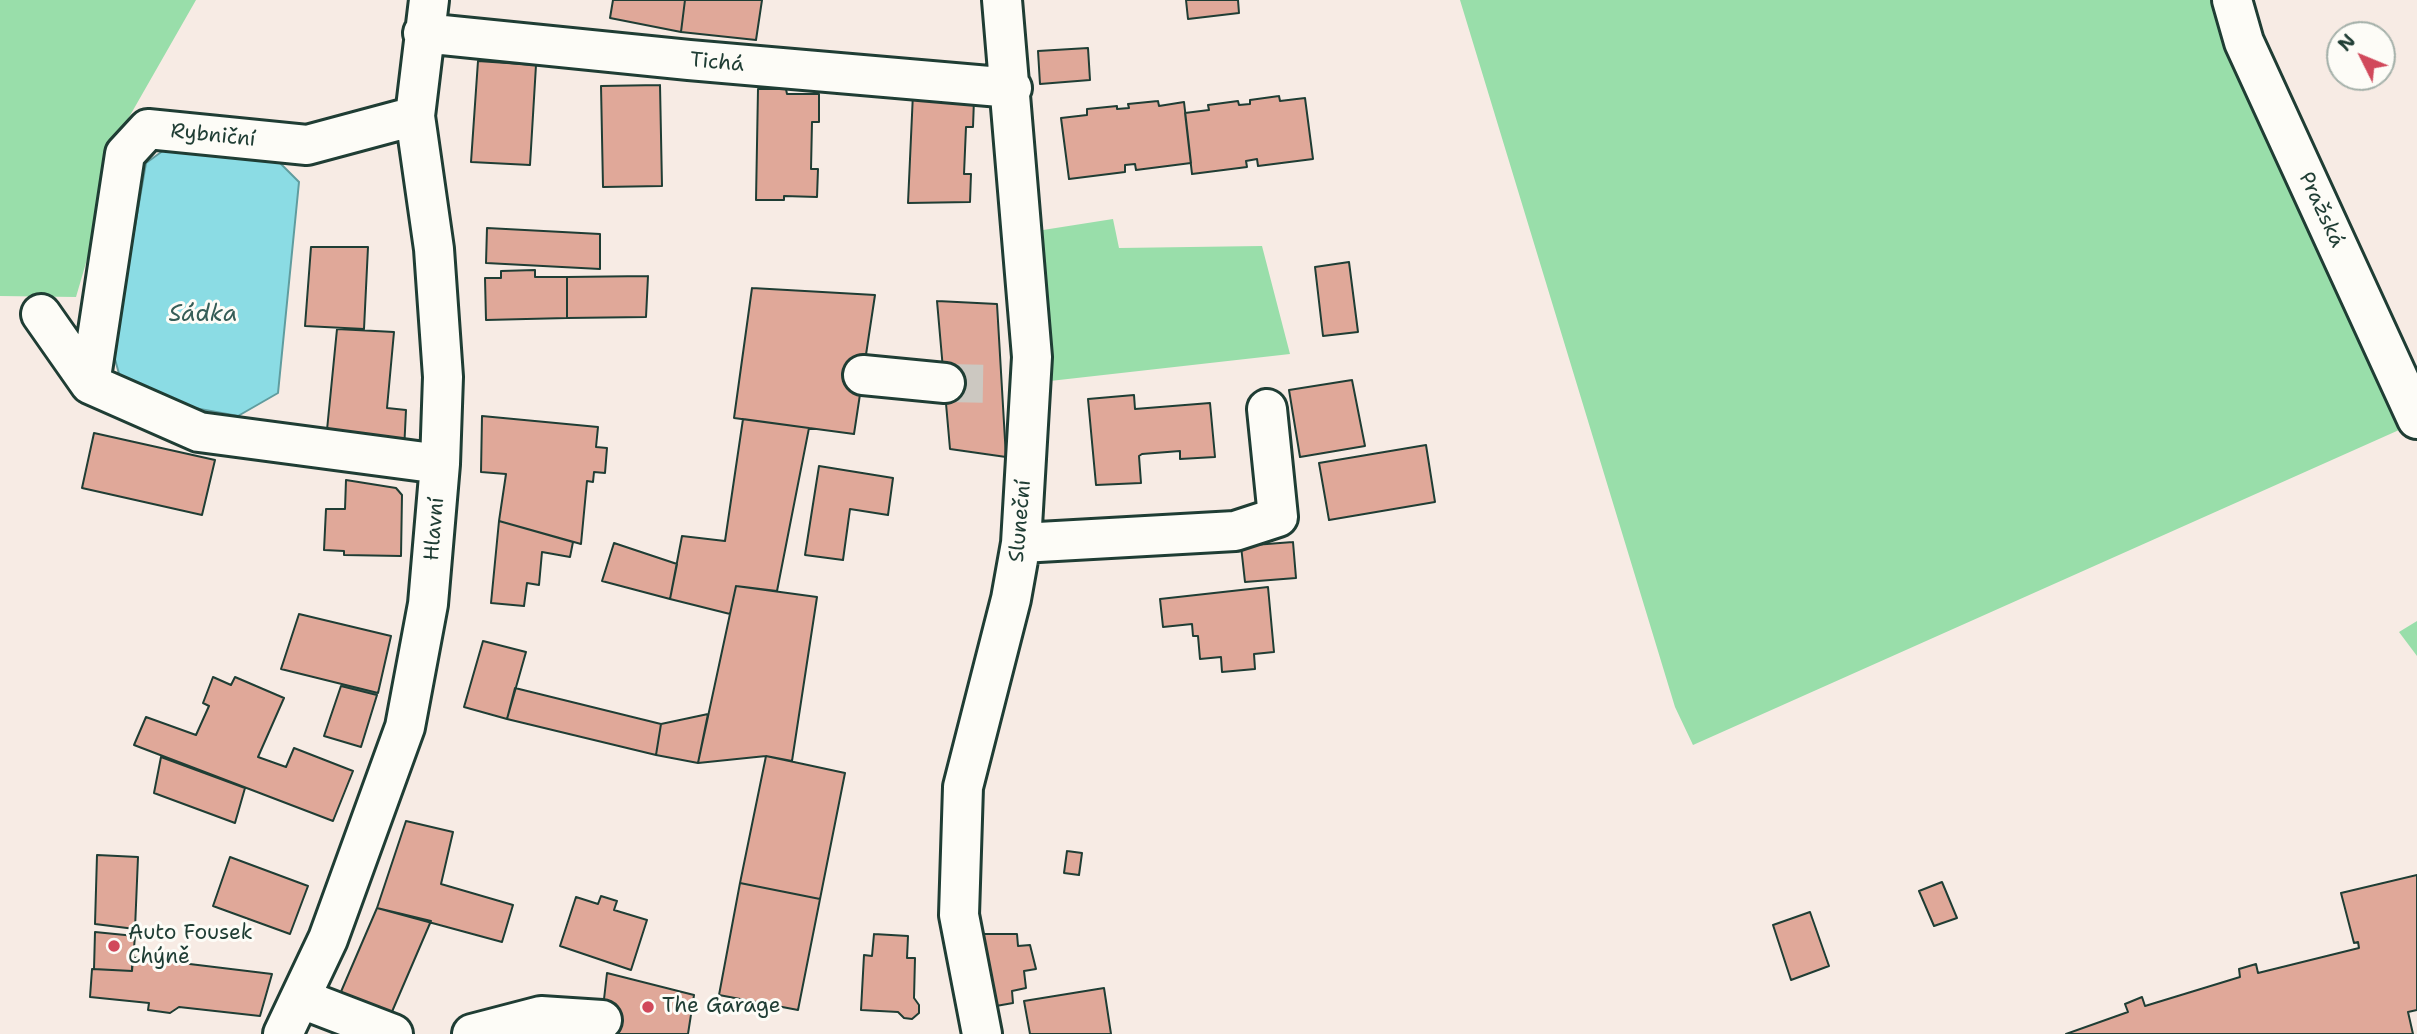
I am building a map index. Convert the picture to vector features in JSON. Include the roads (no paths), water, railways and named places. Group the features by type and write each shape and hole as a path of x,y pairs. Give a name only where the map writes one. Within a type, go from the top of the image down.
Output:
{"street":[{"name":"Sluneční","path":"982,1034 959,915 963,787 1011,598 1021,543 1016,385 1032,357 1012,88 1002,0"},
{"name":"Pražská","path":"2232,0 2244,42 2417,419"},
{"name":"Tichá","path":"426,16 689,61 1012,88"},
{"name":"Hlavní","path":"283,1034 302,999 328,939 405,727 428,604 440,464 443,377 434,249 415,116 426,16"},
{"name":"Rybniční","path":"90,384 125,153 148,129 307,145 415,116"},
{"path":"41,313 90,384 199,432 440,464"},
{"path":"863,374 945,383"},
{"path":"1021,543 1235,531 1278,517 1267,409"},
{"path":"302,999 393,1034"},
{"path":"472,1034 541,1016 602,1020"}],"water":[{"name":"Sádka","path":"171,145 280,163 299,182 278,393 238,416 151,400 121,381 113,352 146,163"}],"tunnel":[{"path":"945,383 1002,384"}],"place":[{"name":"Auto Fousek Chýně","path":"114,946"},
{"name":"The Garage","path":"648,1007"}]}
